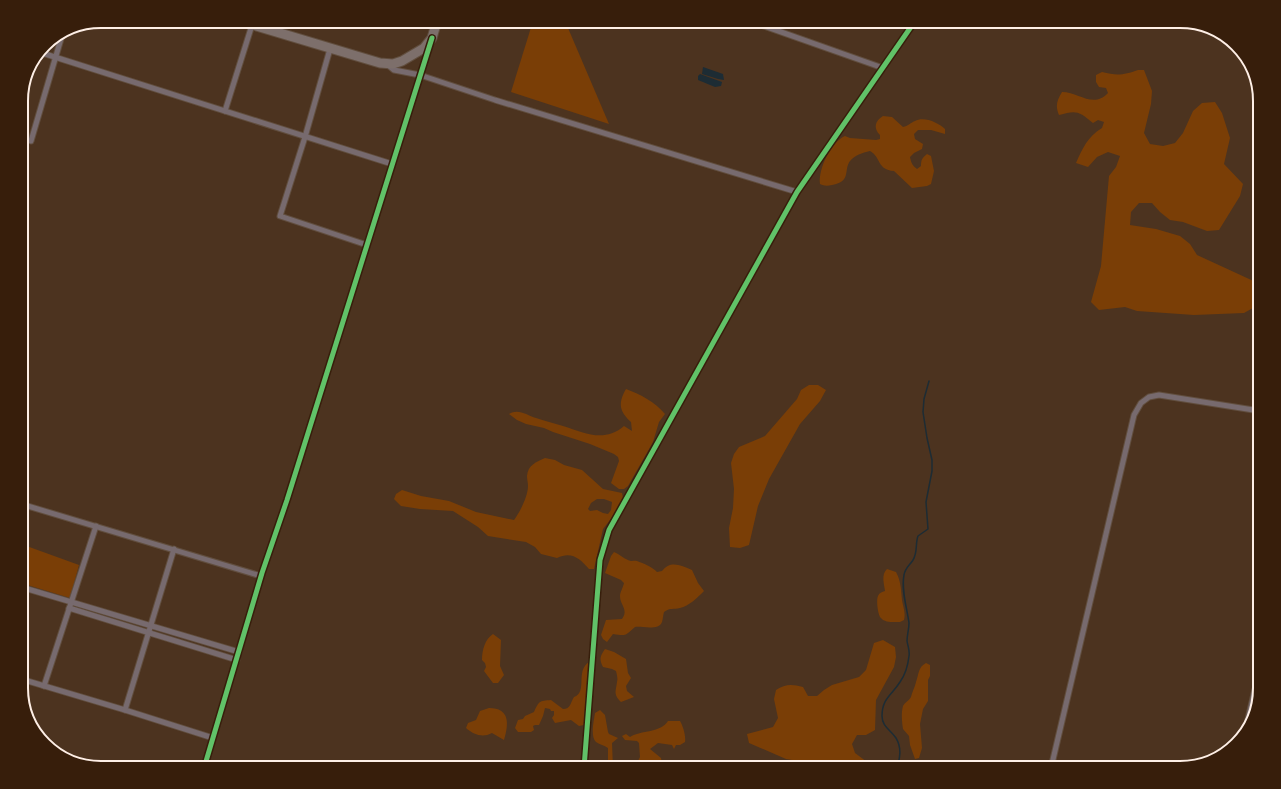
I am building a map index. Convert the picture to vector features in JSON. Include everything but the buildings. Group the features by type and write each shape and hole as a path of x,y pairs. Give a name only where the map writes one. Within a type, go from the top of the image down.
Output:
{"highway":[{"path":"262,28 380,64 393,64 414,55 424,48 432,38 435,28"}],"street":[{"path":"225,111 251,28"},
{"path":"770,28 883,68"},
{"path":"585,761 600,560 609,530 797,192 911,28"},
{"path":"206,761 262,576 432,38"},
{"path":"31,141 61,40"},
{"path":"330,48 305,137 280,216 367,245"},
{"path":"45,54 392,164"},
{"path":"386,64 394,70 420,75 501,102 797,192"},
{"path":"1053,761 1134,415 1141,403 1149,396 1159,395 1253,410"},
{"path":"28,506 262,576"},
{"path":"44,686 96,526"},
{"path":"126,710 174,549"},
{"path":"28,589 239,652"},
{"path":"69,608 237,660"},
{"path":"28,681 126,710 213,738"}],"shaded area":[{"path":"531,28 568,28 609,124 511,92"},
{"path":"1144,70 1152,91 1151,104 1144,133 1150,144 1163,146 1175,143 1183,133 1193,111 1202,103 1215,102 1222,113 1230,138 1224,164 1243,184 1240,196 1219,230 1207,231 1183,222 1170,220 1152,203 1139,203 1131,212 1130,225 1156,229 1180,236 1190,244 1197,255 1253,281 1253,308 1244,313 1194,315 1137,311 1125,307 1099,310 1091,302 1101,266 1109,176 1116,167 1120,156 1108,152 1097,157 1088,167 1076,163 1086,143 1097,131 1102,128 1104,122 1098,120 1093,123 1081,114 1074,112 1059,115 1057,103 1062,92 1091,100 1102,98 1108,93 1106,88 1099,87 1096,82 1096,75 1102,72 1112,74"},
{"path":"883,116 892,117 903,127 923,119 935,123 945,129 945,134 931,130 918,130 914,134 915,139 923,144 922,149 910,157 911,161 917,169 921,166 922,159 925,155 927,154 931,156 934,171 931,184 912,188 894,171 882,166 870,151 861,153 850,161 845,178 842,181 830,185 820,184 823,164 830,150 835,144 845,136 850,138 880,139 880,135 876,130 876,125 878,120"},
{"path":"809,385 818,385 826,390 820,401 800,424 769,479 758,506 749,545 740,548 730,547 729,528 733,508 734,489 731,463 734,454 739,447 765,436 797,399 801,390"},
{"path":"626,389 647,399 665,414 659,422 653,442 628,486 624,489 619,489 611,483 619,461 618,457 614,454 544,428 526,424 509,414 512,412 519,412 594,435 609,434 624,426 632,431 631,422 624,414 621,407 623,394"},
{"path":"545,458 582,470 603,489 622,493 623,498 617,511 603,529 594,569 589,569 575,557 567,555 557,558 541,554 535,547 526,542 488,536 478,527 453,511 401,506 394,499 396,494 402,490 421,496 449,501 476,512 514,520 527,494 527,476 529,469 533,464","holes":["597,499 604,499 612,502 611,510 608,514 597,510 590,511 588,509 591,503"]},
{"path":"28,547 79,565 70,598 28,585"},
{"path":"614,552 629,561 637,561 645,564 657,572 676,564 688,568 692,570 698,583 704,591 687,605 664,612 660,625 650,628 635,627 625,635 613,634 607,642 601,635 606,620 622,619 625,613 620,599 620,593 624,583 621,580 605,573"},
{"path":"887,569 896,572 900,582 905,615 904,620 900,622 883,620 878,611 877,598 880,593 885,591 883,576"},
{"path":"493,634 501,640 500,666 504,675 498,683 493,683 484,671 486,667 482,660 484,645"},
{"path":"883,640 895,647 896,657 894,667 876,700 875,730 866,735 857,735 852,744 855,753 866,761 799,761 786,759 749,743 747,734 773,727 778,718 774,699 776,690 789,685 795,685 803,687 808,696 817,696 832,685 859,677 866,670 874,643"},
{"path":"605,649 626,659 628,673 631,678 626,686 627,691 634,697 621,702 617,697 616,671 603,667 601,662 601,656"},
{"path":"589,662 584,725 579,726 571,720 555,723 552,718 554,711 545,708 539,725 533,726 534,730 531,732 518,732 515,728 518,720 523,719 525,716 534,712 538,704 542,701 551,700 563,709 568,708 574,697 580,691 583,671"},
{"path":"926,663 930,665 928,701 923,709 920,724 922,748 919,758 915,759 910,745 909,736 903,729 902,712 903,706 911,697 920,669"},
{"path":"489,708 501,711 506,718 507,728 504,740 492,733 489,735 479,735 466,728 468,723 476,720 480,711"},
{"path":"600,710 605,715 609,734 618,738 612,743 613,761 608,761 608,748 594,740 593,728 595,713"},
{"path":"668,721 680,721 684,731 685,742 680,745 676,745 674,749 672,745 658,743 650,749 661,758 662,761 638,761 640,757 639,743 637,741 625,740 622,736 626,734 630,737 661,728"}],"water":[{"path":"703,67 723,74 724,80 702,74"},
{"path":"700,74 722,82 721,86 715,87 698,80 698,76"}],"waterway":[{"path":"899,761 900,749 898,742 883,723 882,710 888,697 902,679 907,666 909,654 907,641 909,623 903,581 906,568 915,557 918,536 928,529 926,502 932,471 932,460 923,412 924,399 929,381"}],"cycle path":[{"path":"585,761 600,560 609,530 797,192 910,28"},
{"path":"206,761 262,573 287,500 432,38"}]}
